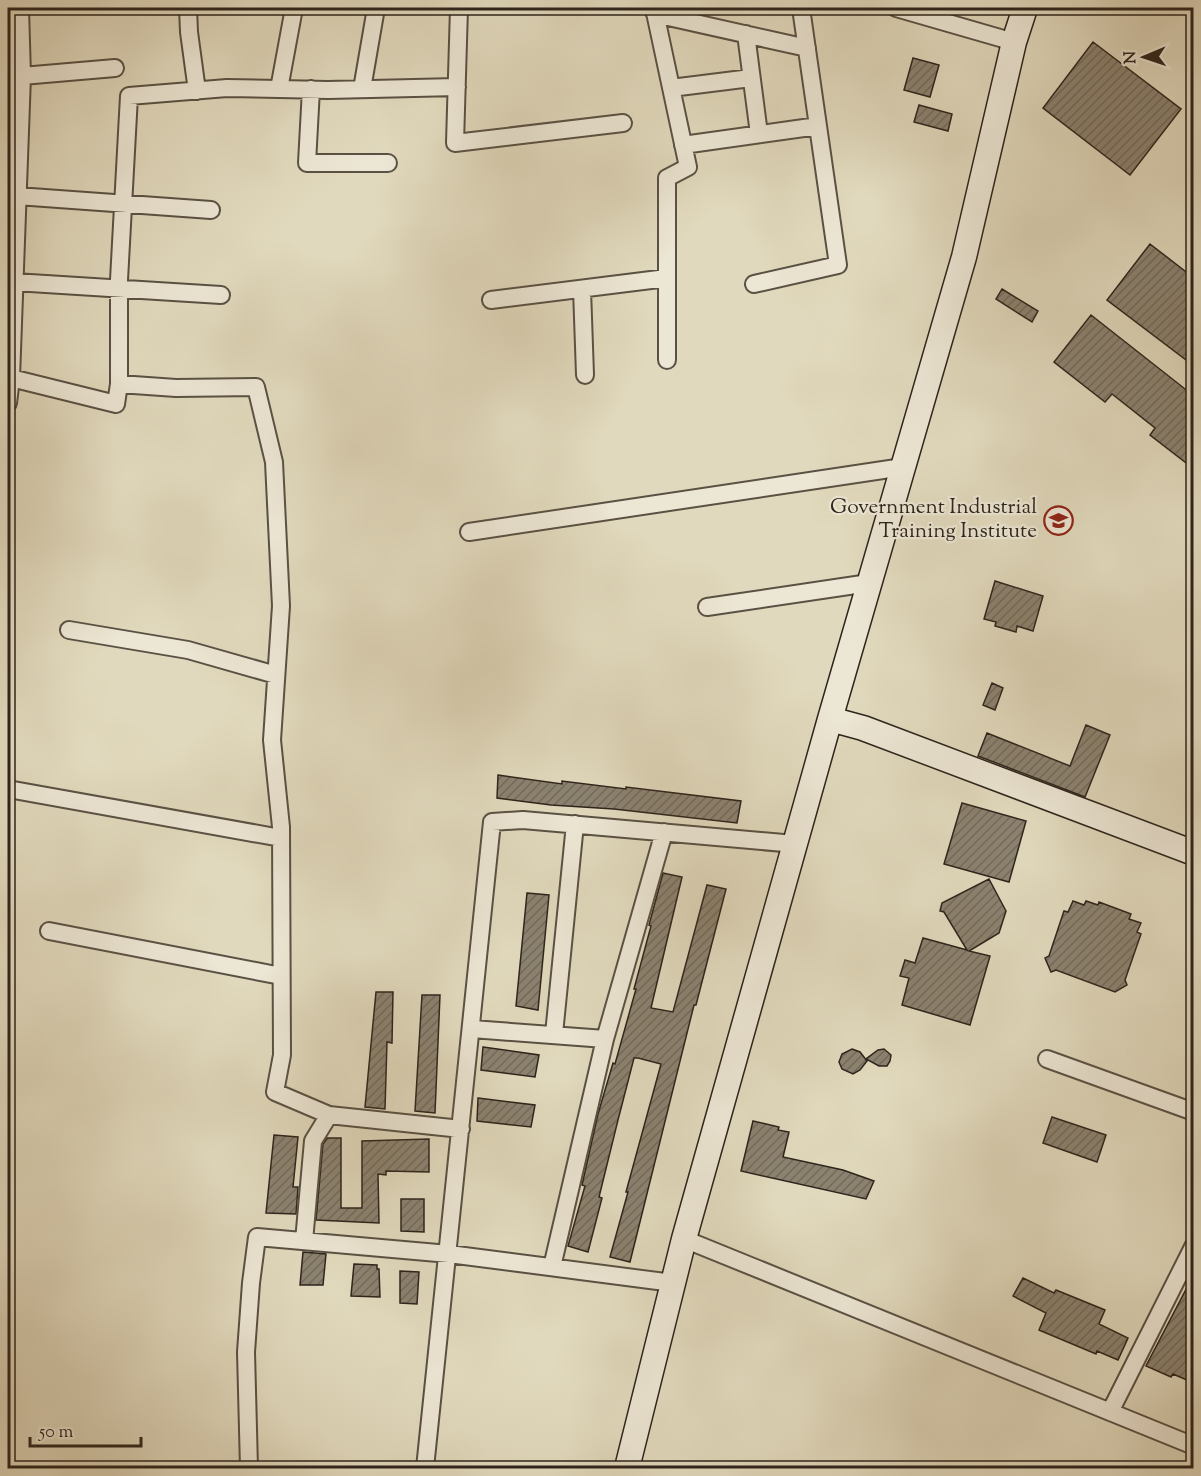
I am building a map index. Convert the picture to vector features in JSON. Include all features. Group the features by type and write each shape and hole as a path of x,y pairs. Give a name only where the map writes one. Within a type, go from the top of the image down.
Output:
{"main road":[{"path":"627,1468 684,1239 830,719 964,257 1014,42 1025,8"},
{"path":"830,719 863,729 1194,853"}],"street":[{"path":"8,402 11,378 10,327 15,282 17,196 14,76 20,8"},
{"path":"188,8 197,91"},
{"path":"279,89 294,8"},
{"path":"363,89 376,8"},
{"path":"459,8 455,143 623,123"},
{"path":"754,284 838,265 801,8"},
{"path":"904,9 1014,42"},
{"path":"667,360 667,178 688,167 654,11 807,48"},
{"path":"746,34 759,134"},
{"path":"14,76 115,68"},
{"path":"671,88 752,78"},
{"path":"11,378 116,404 119,289 129,96 227,88 457,87"},
{"path":"310,89 307,163 388,163"},
{"path":"683,145 818,126"},
{"path":"17,196 211,210"},
{"path":"491,300 667,278"},
{"path":"15,282 221,295"},
{"path":"582,289 585,375"},
{"path":"118,384 176,388 256,387 274,462 281,606 272,740 278,787 280,838 282,1055 275,1092 329,1115 461,1129"},
{"path":"469,532 903,467"},
{"path":"707,607 869,583"},
{"path":"69,630 188,650 276,675"},
{"path":"8,789 280,838"},
{"path":"425,1468 492,822 523,820 795,844"},
{"path":"554,1034 575,824"},
{"path":"552,1267 605,1039 664,832"},
{"path":"49,931 281,976"},
{"path":"472,1029 605,1039"},
{"path":"1047,1059 1194,1112"},
{"path":"304,1241 313,1141 329,1115"},
{"path":"249,1468 246,1352 257,1237 448,1254 673,1283"},
{"path":"684,1239 1194,1446"},
{"path":"1110,1412 1194,1245"}],"building":[{"path":"1093,42 1181,109 1130,175 1043,108"},
{"path":"913,58 939,65 930,97 904,90"},
{"path":"919,105 952,114 948,131 914,122"},
{"path":"1150,244 1194,278 1194,366 1107,300"},
{"path":"1002,289 1038,311 1032,322 996,299"},
{"path":"1091,315 1194,396 1194,469 1150,435 1155,428 1112,394 1105,402 1054,362"},
{"path":"995,581 1043,596 1033,631 1017,626 1016,632 995,626 996,622 984,619"},
{"path":"992,683 1003,688 995,710 983,705"},
{"path":"1086,725 1110,735 1085,797 978,756 987,733 1070,766"},
{"path":"498,775 562,784 562,781 626,789 626,787 741,801 737,823 614,809 551,805 497,798"},
{"path":"962,803 1026,821 1009,882 944,864"},
{"path":"663,873 682,877 651,1008 673,1012 707,885 726,889 696,1005 694,1005 630,1262 610,1257 661,1064 638,1058 634,1058 618,1120 588,1252 568,1246 585,1186 582,1185 598,1114 636,989 634,989"},
{"path":"989,879 1006,911 999,933 969,951 990,956 970,1025 902,1005 909,978 900,976 905,960 915,963 923,938 967,950 944,912 940,911 942,903"},
{"path":"527,893 549,895 538,1010 516,1006"},
{"path":"1073,901 1084,905 1086,901 1098,905 1099,902 1131,914 1129,919 1141,923 1137,932 1141,934 1125,980 1127,985 1115,992 1056,970 1051,972 1045,958 1049,956 1064,911 1068,912"},
{"path":"376,992 393,992 392,1043 387,1042 385,1109 365,1107"},
{"path":"422,995 440,995 435,1113 415,1111"},
{"path":"483,1047 539,1055 535,1077 481,1070"},
{"path":"852,1049 860,1052 867,1061 860,1070 853,1074 842,1069 839,1062 842,1054"},
{"path":"884,1049 891,1055 887,1066 879,1066 866,1059 878,1050"},
{"path":"478,1098 535,1105 531,1127 477,1121"},
{"path":"1052,1117 1106,1135 1097,1162 1043,1143"},
{"path":"753,1121 779,1127 778,1130 789,1132 783,1157 843,1170 874,1181 866,1199 741,1171"},
{"path":"274,1135 298,1137 293,1187 298,1187 296,1214 266,1213"},
{"path":"327,1138 341,1138 341,1208 362,1208 362,1141 429,1139 429,1172 386,1171 386,1175 378,1174 379,1223 316,1220 323,1144"},
{"path":"401,1199 424,1199 424,1232 401,1231"},
{"path":"303,1252 326,1254 323,1285 300,1285"},
{"path":"354,1264 377,1265 380,1297 351,1296"},
{"path":"400,1271 419,1272 417,1304 400,1303"},
{"path":"1194,1274 1194,1383 1173,1374 1171,1377 1146,1366"},
{"path":"1023,1278 1054,1293 1056,1290 1105,1310 1099,1324 1128,1338 1118,1360 1097,1351 1096,1354 1039,1330 1046,1313 1013,1296"}],"place":[{"name":"Government Industrial Training Institute","path":"1058,520"}]}
